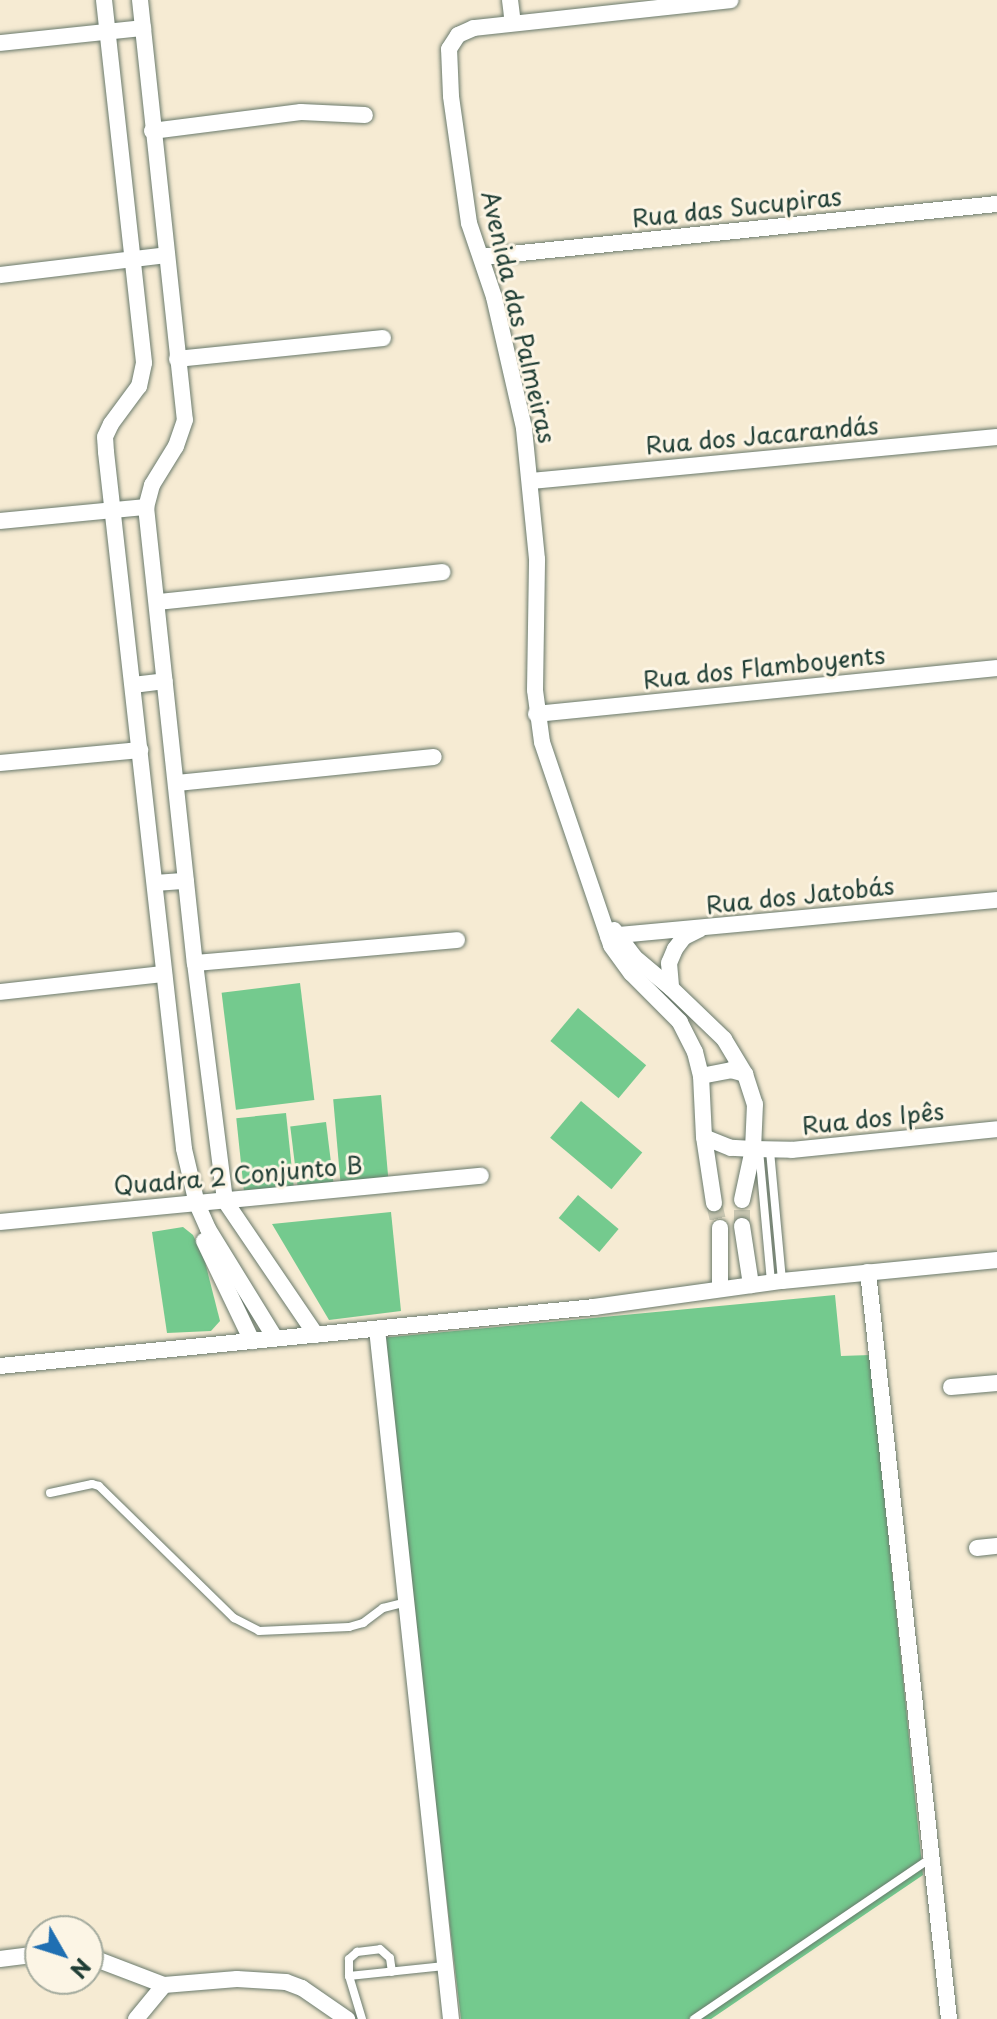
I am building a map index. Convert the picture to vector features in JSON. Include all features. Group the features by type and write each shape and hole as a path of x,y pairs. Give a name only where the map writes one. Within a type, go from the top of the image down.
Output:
{"street":[{"path":"104,0 143,374 105,437 164,974 184,1149 205,1242 252,1341"},
{"path":"140,0 185,420 176,446 152,485 146,507 195,963 225,1201 316,1335"},
{"path":"510,0 513,23 730,0"},
{"name":"Avenida das Palmeiras","path":"513,23 463,32 449,49 451,96 469,223 482,257 511,367 531,481 537,559 536,714 554,778 631,973 660,997 680,1022 695,1052 701,1076 704,1137 714,1203"},
{"path":"0,43 143,28"},
{"path":"152,131 290,113 365,115"},
{"name":"Rua das Sucupiras","path":"482,257 997,204"},
{"path":"0,275 167,255"},
{"path":"177,359 383,338"},
{"name":"Rua dos Jacarandás","path":"531,481 997,437"},
{"path":"0,521 146,507"},
{"path":"158,602 442,572"},
{"name":"Rua dos Flamboyents","path":"536,714 997,668"},
{"path":"133,685 165,681"},
{"path":"0,763 140,750"},
{"path":"177,783 434,757"},
{"path":"155,883 186,881"},
{"name":"Rua dos Jatobás","path":"614,936 997,900"},
{"path":"671,988 669,963 684,937 700,929"},
{"name":"Avenida das Palmeiras","path":"614,936 724,1039 745,1074 755,1104 761,1150 742,1200"},
{"name":"Rua dos Jatobás","path":"614,936 684,937"},
{"path":"195,963 457,940"},
{"path":"0,992 164,974"},
{"path":"701,1076 731,1070 745,1074"},
{"name":"Rua dos Ipês","path":"761,1150 997,1129"},
{"path":"704,1137 731,1148 761,1150"},
{"name":"Quadra 2 Conjunto B","path":"0,1222 481,1176"},
{"path":"196,1204 275,1338"},
{"path":"720,1289 720,1232 742,1229 751,1285"},
{"path":"0,1366 594,1307 776,1282 997,1260"},
{"path":"868,1272 949,2019"},
{"path":"377,1329 449,2019"},
{"path":"951,1387 997,1383"},
{"path":"977,1548 997,1546"},
{"path":"0,1959 24,1956"},
{"path":"104,1962 164,1985 237,1979 286,1982 302,1988 347,2019"},
{"path":"136,2019 164,1985"}],"lane":[{"path":"761,1150 776,1282"},
{"path":"50,1493 92,1484 99,1486 234,1618 259,1631 349,1627 363,1623 383,1608 407,1602"},
{"path":"694,2019 932,1858"},
{"path":"362,2019 347,1964 353,1955 380,1949 390,1958 392,1972"},
{"path":"349,1976 444,1966"}],"green space":[{"path":"300,983 314,1100 236,1110 222,993"},
{"path":"578,1008 646,1065 619,1098 550,1041"},
{"path":"381,1095 388,1179 341,1183 333,1099"},
{"path":"581,1101 642,1152 611,1189 550,1138"},
{"path":"286,1113 294,1189 244,1194 236,1118"},
{"path":"326,1122 334,1186 298,1190 290,1126"},
{"path":"578,1195 619,1229 599,1252 559,1218"},
{"path":"391,1212 401,1311 329,1320 272,1224"},
{"path":"183,1227 193,1235 204,1258 220,1321 211,1331 167,1333 152,1232"},
{"path":"835,1295 841,1356 870,1355 923,1875 711,2019 461,2019 380,1338"}],"tunnel":[{"path":"742,1200 742,1226"},
{"path":"714,1203 720,1228"}]}
